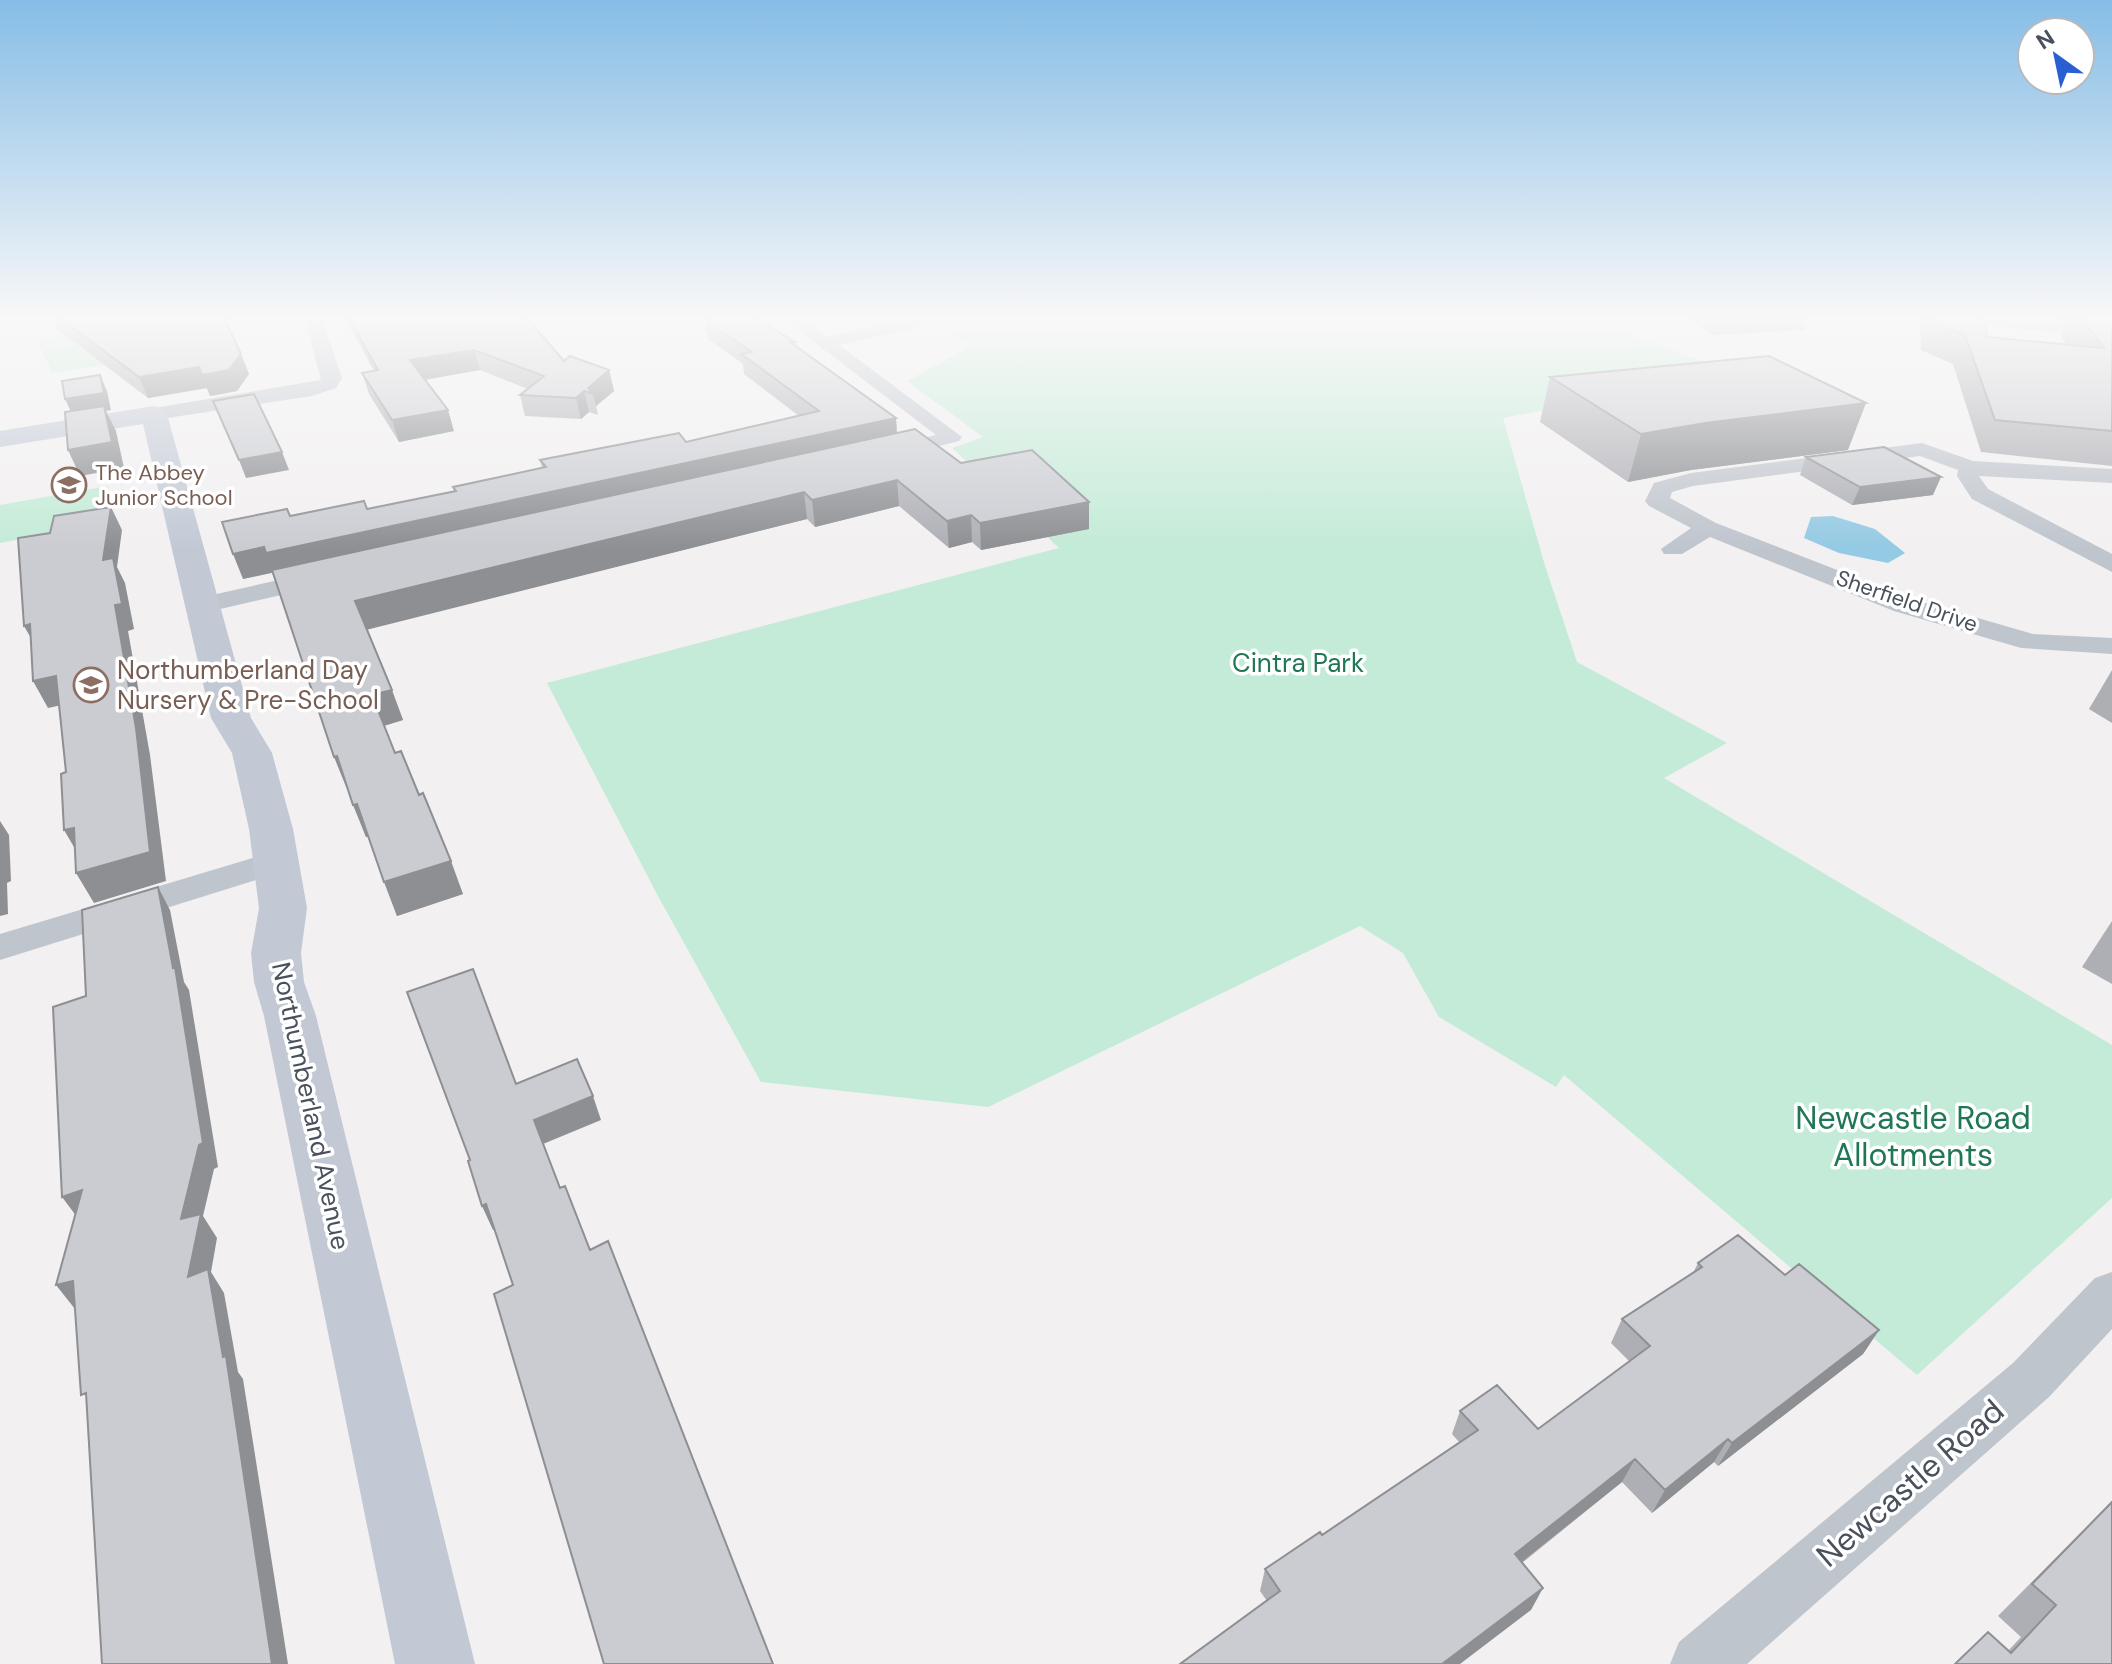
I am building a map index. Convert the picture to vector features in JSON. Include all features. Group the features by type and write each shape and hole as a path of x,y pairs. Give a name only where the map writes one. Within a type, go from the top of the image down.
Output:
{"street":[{"path":"0,439 288,394"},
{"path":"866,458 952,437 895,394"},
{"name":"Northumberland Avenue","path":"154,414 231,718 252,753 283,908 276,953 279,982 290,1016 434,1663"},
{"name":"Sherfield Drive","path":"2112,476 1970,467 1922,449 1691,480 1662,488 1657,501 1708,528 1917,609 2031,642 2112,646"},
{"path":"1970,467 1968,476 1980,494 2112,564"},
{"path":"1673,549 1708,528"},
{"path":"203,605 340,574"},
{"path":"0,947 276,862"},
{"name":"Newcastle Road","path":"1701,1664 2031,1380 2112,1294"}],"green space":[{"name":"Cintra Park","path":"924,394 1630,394 1503,418 1545,566 1577,662 1727,743 1664,778 2112,1045 2112,1198 1917,1375 1564,1075 1556,1087 1439,1017 1403,953 1360,926 988,1107 761,1082 658,896 547,683 1059,548 952,448 983,437"},
{"path":"108,486 111,522 0,543 0,505"}],"water":[{"path":"1833,516 1875,529 1905,553 1888,563 1839,553 1804,538 1811,517"}],"building":[{"path":"64,394 100,394 65,399"},
{"path":"254,394 282,452 239,460 213,401"},
{"path":"375,394 436,394 448,410 392,420"},
{"path":"522,394 581,394 576,398"},
{"path":"795,394 862,394 896,418 266,553 264,547 233,554 222,522 287,509 290,516 364,501 367,509 456,491 453,487 546,467 540,460 679,433 686,442 819,411"},
{"path":"1577,394 1847,394 1866,403 1705,423 1641,434"},
{"path":"1986,394 2112,394 2112,431 1995,420"},
{"path":"104,406 112,442 68,450 65,412"},
{"path":"915,429 961,463 1032,450 1089,502 980,523 971,515 947,521 897,480 812,500 804,492 355,601 392,690 372,695 395,753 401,751 419,795 423,793 451,861 384,882 357,804 353,805 337,756 334,757 272,570"},
{"path":"1884,447 1941,477 1860,487 1806,457"},
{"path":"111,507 103,560 113,558 122,604 115,605 136,728 150,852 76,873 74,828 64,830 61,774 66,772 56,676 33,681 30,624 24,626 18,538 50,533 54,516"},
{"path":"158,887 175,967 203,1143 199,1145 181,1219 201,1214 188,1277 208,1269 223,1357 226,1356 272,1664 102,1664 86,1393 81,1395 73,1281 56,1285 82,1190 62,1197 53,1007 86,996 82,910"},
{"path":"473,969 516,1084 577,1059 593,1096 534,1120 560,1188 565,1186 590,1250 608,1241 773,1664 604,1664 494,1294 513,1285 407,992"},
{"path":"1738,1235 1785,1275 1799,1264 1879,1330 1732,1443 1728,1439 1665,1490 1635,1459 1515,1554 1543,1588 1442,1664 1180,1664 1280,1591 1265,1569 1320,1532 1322,1535 1478,1430 1460,1411 1497,1385 1538,1429 1650,1346 1622,1319 1702,1267 1698,1263"},
{"path":"2112,1502 2112,1664 1955,1664 1988,1632 2011,1653 2056,1605 2032,1584"}],"place":[{"name":"The Abbey Junior School","path":"69,485"},
{"name":"Northumberland Day Nursery & Pre-School","path":"91,685"}],"park label":[{"name":"Newcastle Road Allotments","path":"1913,1136"}]}
